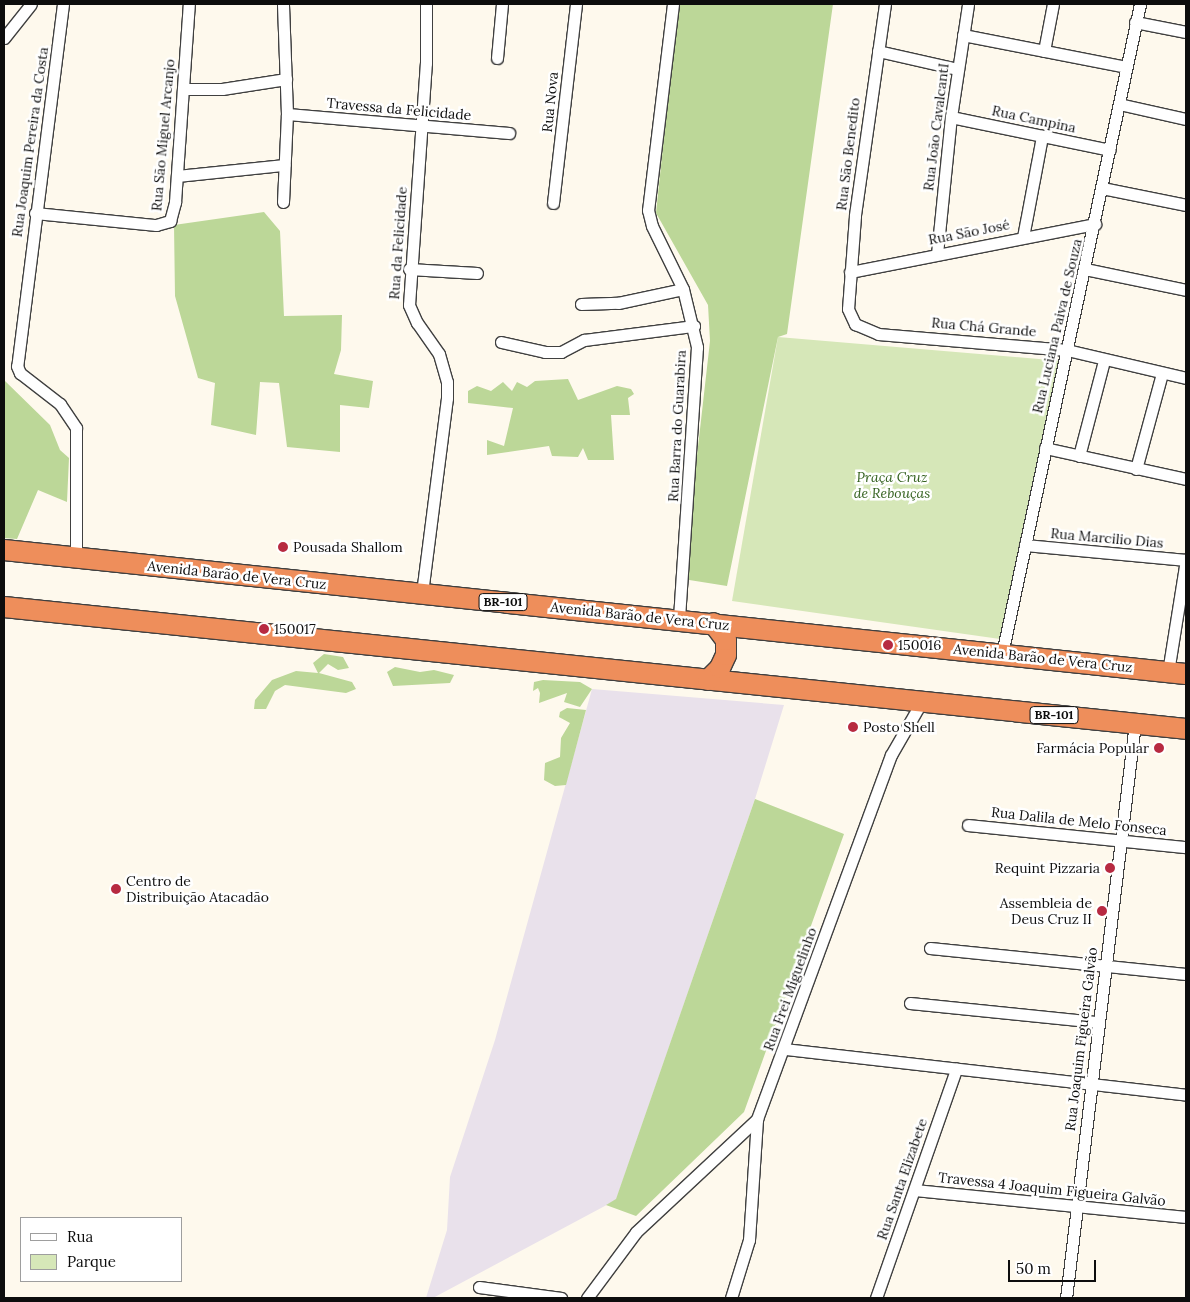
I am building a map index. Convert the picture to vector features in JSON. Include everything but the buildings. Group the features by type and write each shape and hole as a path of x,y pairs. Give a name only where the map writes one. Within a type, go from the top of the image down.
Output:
{"highway":[{"name":"Avenida Barão de Vera Cruz","path":"4,550 1177,673"},
{"name":"BR-101","path":"4,607 1186,729"},
{"path":"708,680 720,668 726,655 726,640 712,623"}],"street":[{"path":"4,38 31,4"},
{"name":"Rua Joaquim Pereira da Costa","path":"63,4 17,366 20,373 60,404 76,428 76,558"},
{"name":"Rua São Miguel Arcanjo","path":"35,213 165,225 173,214 189,4"},
{"path":"282,202 287,114 284,4"},
{"name":"Rua da Felicidade","path":"422,593 447,382 439,354 411,314 409,268 422,125 426,4"},
{"path":"497,58 502,4"},
{"name":"Rua Nova","path":"553,203 576,4"},
{"name":"Rua Barra do Guarabira","path":"673,4 648,210 652,226 683,289 694,326 697,365 680,620"},
{"name":"Rua São Benedito","path":"848,308 865,129 885,4"},
{"name":"Rua João CavalcantI","path":"937,254 951,117 968,4"},
{"path":"1044,50 1052,4"},
{"name":"Rua Luciana Paiva de Souza","path":"1002,654 1024,545 1095,224 1140,4"},
{"path":"1136,22 1186,32"},
{"path":"963,35 1126,66"},
{"path":"878,51 958,69"},
{"path":"183,89 222,90 286,79"},
{"path":"1119,104 1186,119"},
{"name":"Travessa da Felicidade","path":"287,114 509,133"},
{"name":"Rua Campina","path":"951,117 1110,150"},
{"path":"1023,237 1042,136"},
{"path":"177,176 284,165"},
{"path":"1102,188 1186,205"},
{"name":"Rua São José","path":"850,272 1095,224"},
{"path":"409,268 477,273"},
{"path":"1085,269 1186,290"},
{"path":"581,304 618,303 683,289"},
{"name":"Rua Chá Grande","path":"848,308 854,324 878,334 1067,350 1104,361 1186,378"},
{"path":"500,342 545,352 561,352 584,340 694,326"},
{"path":"1079,456 1104,361"},
{"path":"1136,469 1162,373"},
{"path":"1045,448 1186,479"},
{"name":"Rua Marcilio Dias","path":"1024,545 1186,560"},
{"path":"1177,673 1186,560"},
{"name":"Rua Frei Miguelinho","path":"731,1298 749,1240 757,1119 785,1049 891,755 922,702"},
{"name":"Rua Joaquim Figueira Galvão","path":"1066,1298 1104,966 1135,723"},
{"name":"Rua Dalila de Melo Fonseca","path":"968,825 1186,847"},
{"path":"930,948 1186,974"},
{"path":"910,1003 1098,1022"},
{"path":"785,1049 1186,1095"},
{"name":"Rua Santa Elizabete","path":"876,1298 956,1069"},
{"path":"586,1298 636,1232 757,1119"},
{"name":"Travessa 4 Joaquim Figueira Galvão","path":"915,1190 1186,1218"},
{"path":"479,1287 561,1298"}],"shaded area":[{"path":"592,689 784,705 755,799 616,1200 433,1298 426,1298 447,1230 450,1177 495,1040"}],"green space":[{"path":"678,4 833,4 787,334 778,337 727,586 683,579 710,341 708,305 656,213"},
{"path":"264,212 280,231 284,316 342,315 341,350 334,374 373,381 369,408 340,405 340,452 287,447 279,383 260,382 256,435 211,425 215,383 198,378 175,296 174,225"},
{"name":"Praça Cruz de Rebouças","path":"778,337 1062,361 1000,639 732,601"},
{"path":"568,379 578,400 617,386 631,389 634,394 628,398 630,415 611,415 614,460 588,460 583,448 578,457 552,456 549,446 487,455 487,440 504,446 513,408 468,403 468,391 477,386 491,391 503,382 512,391 517,382 527,387 535,381"},
{"path":"4,380 50,425 60,450 69,458 67,502 38,490 17,539 4,538"},
{"path":"324,654 343,657 349,668 338,670 328,664 319,673 352,682 356,689 346,693 285,685 275,691 266,709 254,709 255,700 272,680 296,671 318,673 313,663"},
{"path":"395,667 420,672 434,670 454,675 450,683 393,686 387,672"},
{"path":"543,680 580,682 592,689 580,707 564,702 567,693 539,703 540,693 538,688 533,691 534,682"},
{"path":"567,708 586,710 566,785 555,786 544,780 545,763 560,757 561,738 570,723 559,717 560,712"},
{"path":"755,799 844,834 744,1112 636,1216 606,1205 616,1199"}],"place":[{"name":"Pousada Shallom","path":"283,547"},
{"name":"150017","path":"264,629"},
{"name":"150016","path":"888,645"},
{"name":"Posto Shell","path":"853,727"},
{"name":"Farmácia Popular","path":"1159,748"},
{"name":"Requint Pizzaria","path":"1110,868"},
{"name":"Centro de Distribuição Atacadão","path":"116,889"},
{"name":"Assembleia de Deus Cruz II","path":"1102,911"}]}
